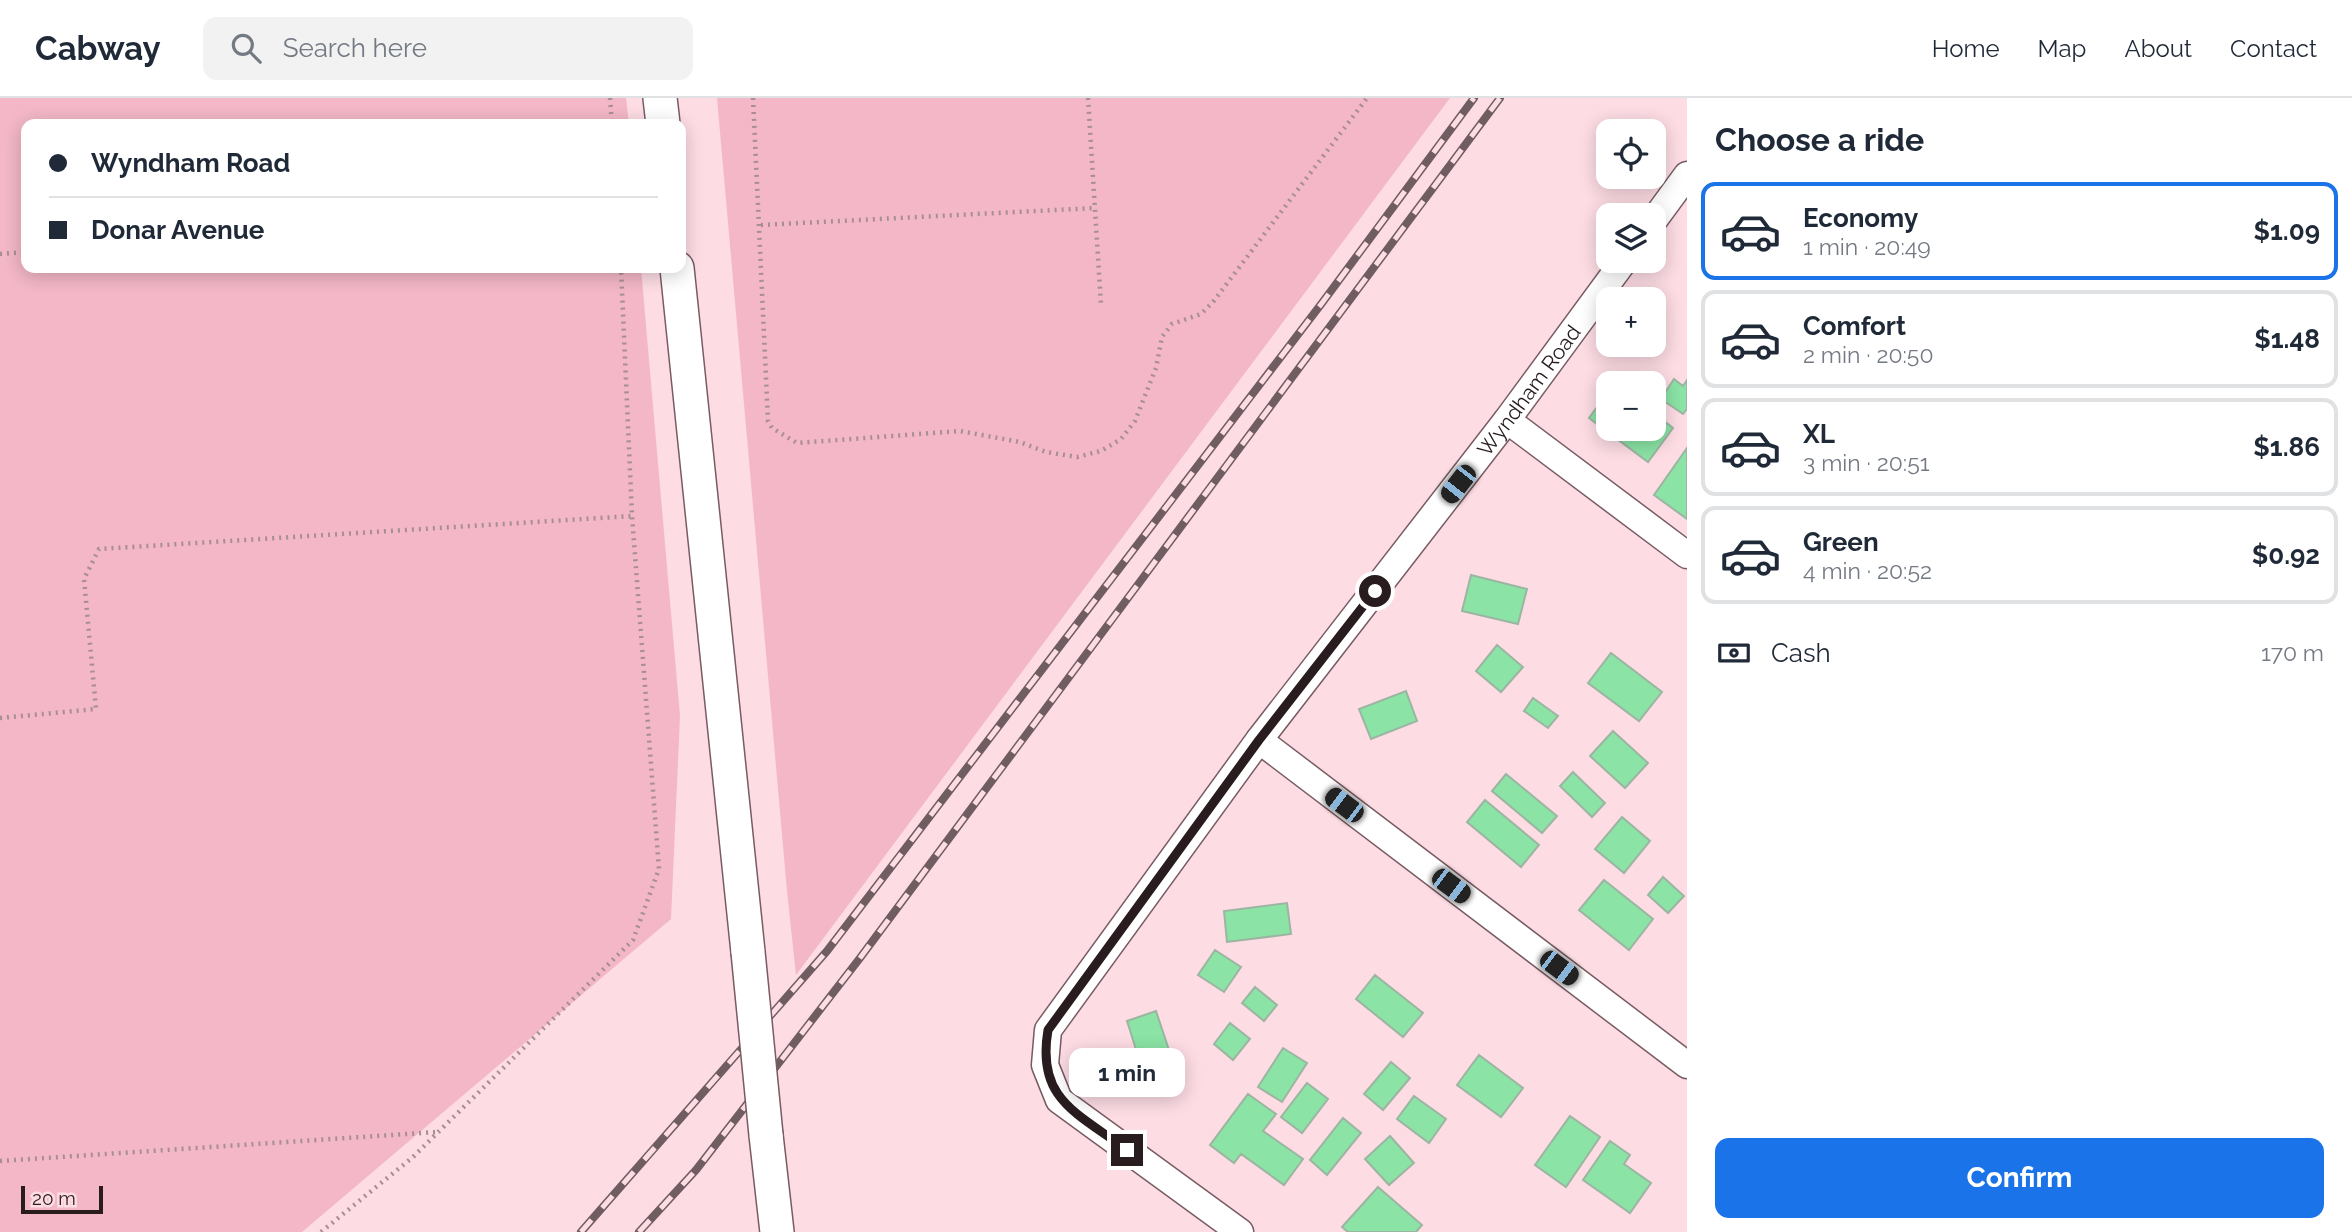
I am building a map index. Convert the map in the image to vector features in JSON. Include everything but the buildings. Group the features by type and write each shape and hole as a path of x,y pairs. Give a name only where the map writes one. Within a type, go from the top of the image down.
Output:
{"street":[{"path":"660,98 662,119"},
{"path":"1666,204 1687,175"},
{"path":"678,273 777,1232"},
{"name":"Wyndham Road","path":"1240,1232 1059,1100 1045,1065 1048,1030 1259,740 1507,419 1615,273"},
{"path":"1507,419 1687,555"},
{"path":"1259,740 1687,1065"}],"path":[{"path":"610,98 612,119"},
{"path":"753,98 768,421 778,432 797,443 960,431 1020,442 1046,453 1077,457 1101,452 1121,439 1135,421 1146,396 1162,337 1172,324 1201,314 1213,302 1367,98"},
{"path":"1088,98 1101,305"},
{"path":"761,225 1095,208"},
{"path":"0,254 21,252"},
{"path":"321,1232 413,1157 633,940 659,869 632,516 621,273"},
{"path":"0,718 96,709 83,579 99,549 632,516"},
{"path":"0,1161 438,1132"}],"shaded area":[{"path":"0,98 626,98 628,119 21,119 21,273 641,273 680,716 671,919 302,1232 0,1232"},
{"path":"717,98 1450,98 796,975 787,891"}],"railway":[{"path":"581,1232 827,951 1322,303 1474,98"},
{"path":"639,1232 696,1170 860,958 1500,98"}],"route":[{"path":"1127,1150 1059,1100 1045,1065 1048,1030 1259,740 1375,591"}]}
